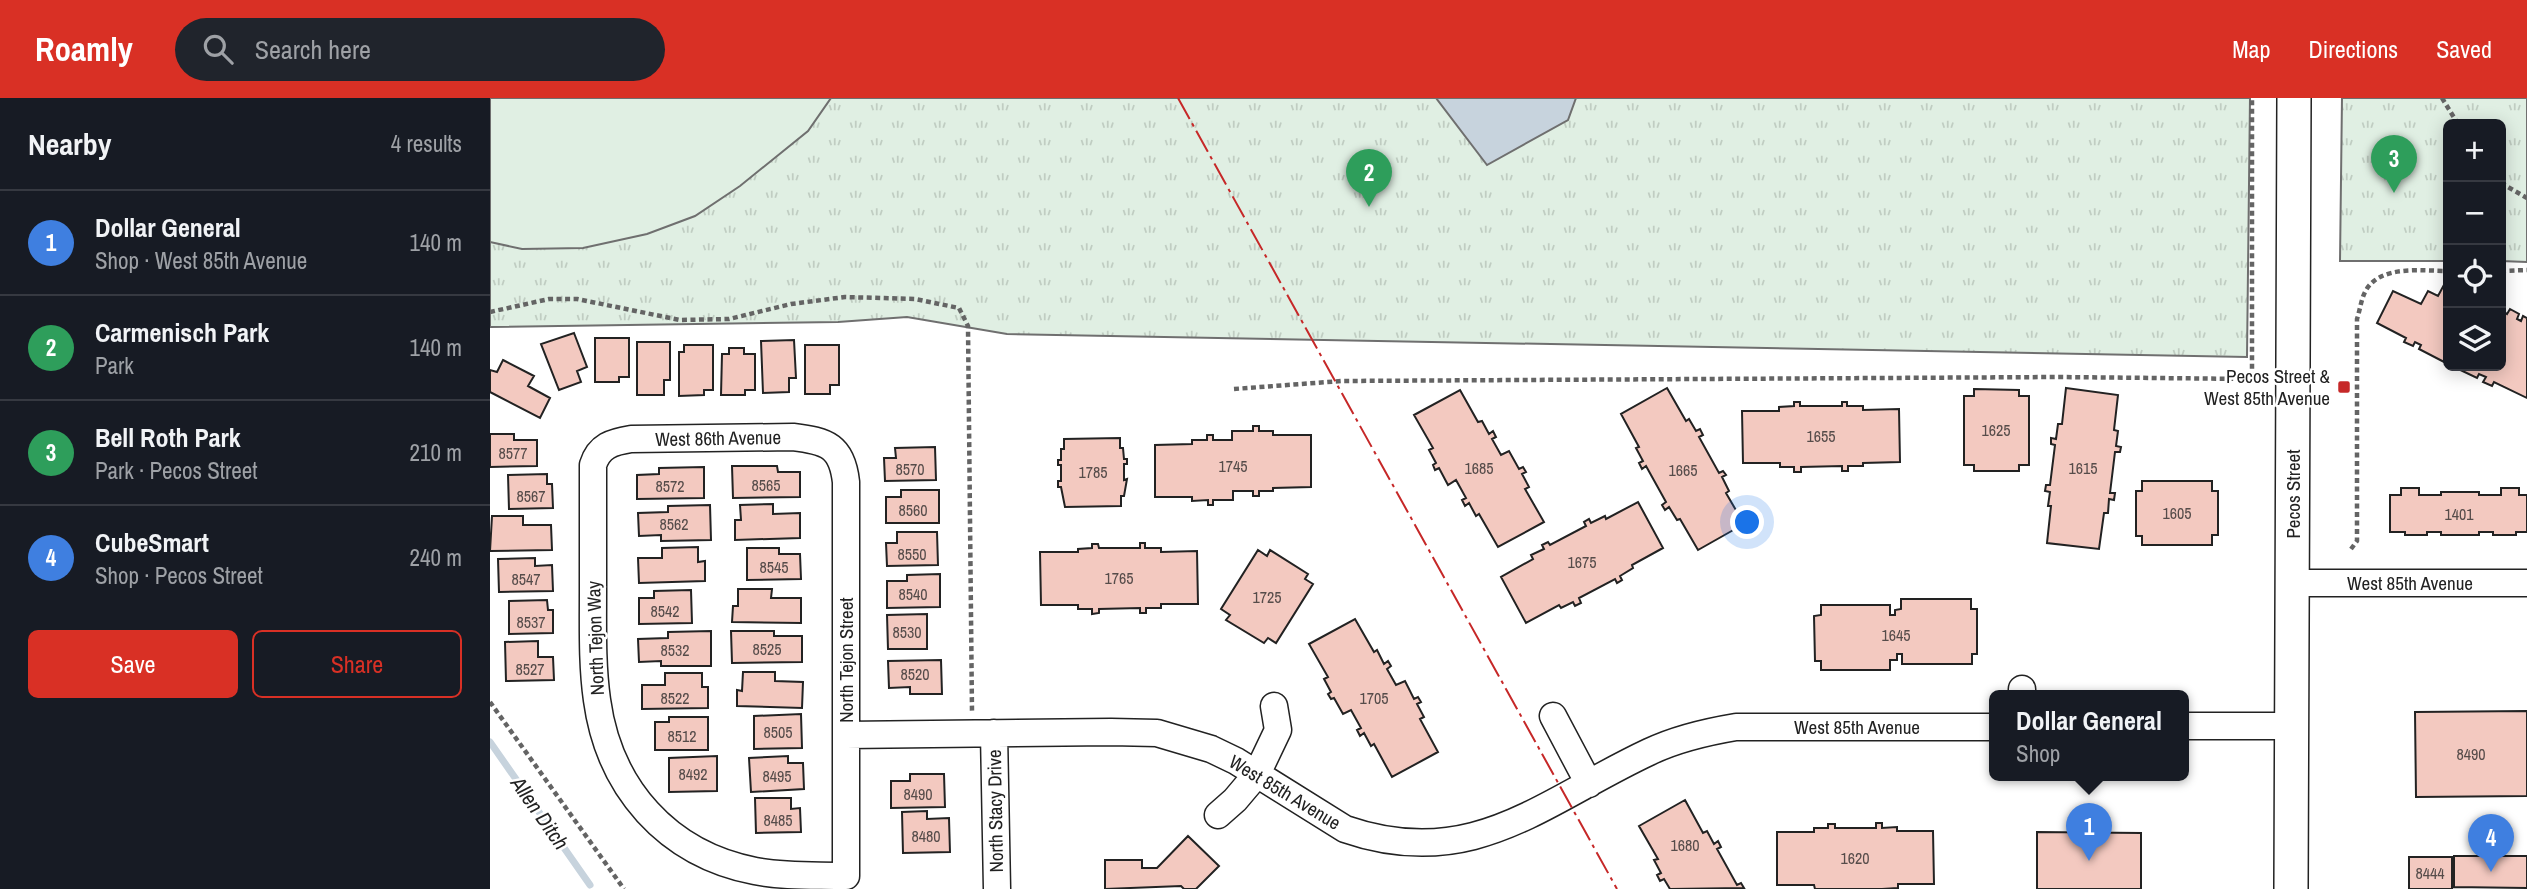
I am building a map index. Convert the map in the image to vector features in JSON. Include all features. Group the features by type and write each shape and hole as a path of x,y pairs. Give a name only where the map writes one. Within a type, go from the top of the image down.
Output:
{"main road":[{"name":"Pecos Street","path":"2291,889 2294,98"}],"street":[{"name":"West 86th Avenue","path":"603,447 631,439 793,437 816,440 833,448"},
{"name":"North Tejon Way","path":"603,447 593,465 593,667 608,749 621,776 661,827 691,849 722,862 755,871 789,875 846,876"},
{"name":"North Tejon Street","path":"833,448 844,464 846,482 846,876"},
{"name":"West 85th Avenue","path":"2293,583 2527,583"},
{"path":"1218,815 1257,774 1278,730 1274,706"},
{"path":"1553,716 1589,784"},
{"path":"2189,726 2292,726"},
{"name":"West 85th Avenue","path":"846,735 1157,733 1211,749 1257,774 1345,829 1364,836 1424,844 1493,832 1536,813 1650,751 1700,733 1736,727 1989,727"},
{"name":"North Stacy Drive","path":"983,733 997,889"}],"path":[{"path":"1234,389 1342,381 2045,377 2252,379 2252,98"},
{"path":"2442,98 2455,119"},
{"path":"2506,186 2527,198"},
{"path":"2506,271 2527,270"},
{"path":"2351,549 2357,541 2357,319 2366,289 2396,271 2443,271"},
{"path":"490,312 549,299 577,299 680,320 729,318 791,304 845,297 915,299 959,308 968,326 983,733"},
{"path":"490,702 624,889"}],"green space":[{"path":"490,98 2250,98 2247,357 1007,334 907,317 838,322 490,327"},
{"path":"490,98 831,98 808,131 740,186 695,216 647,234 583,248 522,249 490,242"},
{"path":"2342,98 2527,98 2527,262 2506,261 2506,119 2443,119 2443,261 2340,261"}],"shaded area":[{"path":"1436,98 1576,98 1568,120 1487,165"}],"building":[{"path":"2443,287 2443,361 2419,349 2421,345 2415,342 2413,346 2404,342 2406,338 2377,323 2393,291 2421,304 2428,291 2438,296"},
{"path":"2510,309 2519,314 2517,319 2521,321 2523,316 2527,318 2527,398 2494,382 2492,386 2483,382 2486,377 2479,374 2477,378 2462,371 2506,371 2507,314"},
{"path":"574,333 587,367 577,371 581,382 559,390 541,344"},
{"path":"595,338 629,338 629,377 619,377 619,382 595,382"},
{"path":"794,340 796,378 789,378 789,392 763,393 761,341"},
{"path":"637,342 670,342 670,380 664,380 664,395 637,395"},
{"path":"684,345 713,345 713,390 704,390 704,395 679,396 679,352 684,352"},
{"path":"805,345 839,345 839,385 830,385 830,394 805,394"},
{"path":"729,348 744,348 744,354 755,354 755,390 745,390 745,395 721,395 722,354 729,354"},
{"path":"503,360 534,376 528,386 550,398 540,418 490,392 490,370 497,372"},
{"path":"1667,388 1686,421 1689,419 1696,431 1700,429 1703,435 1699,437 1719,473 1723,471 1726,475 1722,477 1729,491 1726,493 1744,524 1698,550 1680,519 1677,520 1669,507 1665,510 1662,505 1666,502 1646,466 1642,469 1639,463 1643,461 1636,448 1639,447 1621,414"},
{"path":"2066,388 2118,395 2114,430 2118,431 2116,446 2121,447 2120,452 2115,452 2110,493 2115,493 2114,500 2109,499 2108,513 2104,513 2099,549 2047,543 2051,506 2048,506 2050,492 2045,491 2046,485 2050,485 2055,445 2051,444 2051,438 2056,439 2058,424 2062,424"},
{"path":"1974,389 2019,390 2019,396 2029,396 2029,465 2019,465 2019,471 1974,471 1974,465 1964,465 1964,396 1974,396"},
{"path":"1460,390 1478,422 1482,421 1489,434 1493,431 1496,437 1492,439 1501,455 1509,451 1519,469 1523,467 1526,472 1522,474 1529,487 1525,489 1544,522 1498,547 1479,514 1476,516 1469,503 1465,506 1462,500 1466,498 1456,480 1448,485 1439,468 1435,470 1433,465 1436,463 1429,450 1433,448 1414,415"},
{"path":"1794,402 1800,402 1800,406 1842,406 1842,402 1847,402 1847,406 1863,406 1863,410 1899,409 1900,462 1863,463 1863,466 1848,466 1848,471 1842,471 1842,466 1801,467 1801,472 1794,472 1794,467 1780,467 1780,463 1743,463 1742,411 1779,411 1779,407 1794,406"},
{"path":"1253,426 1259,426 1259,431 1273,431 1273,435 1311,435 1311,487 1273,488 1273,491 1259,491 1259,496 1253,496 1253,491 1233,491 1233,500 1213,500 1213,505 1208,505 1208,500 1192,501 1192,497 1155,497 1155,445 1192,444 1192,440 1207,440 1207,435 1213,435 1213,440 1232,440 1232,431 1253,431"},
{"path":"490,434 514,434 514,440 537,440 537,466 490,467"},
{"path":"1120,438 1120,448 1123,448 1124,459 1127,459 1127,464 1124,464 1124,480 1127,479 1124,496 1121,496 1121,506 1065,507 1061,487 1058,487 1058,481 1061,481 1061,465 1058,465 1058,460 1061,460 1064,439"},
{"path":"935,447 936,480 885,481 884,458 896,458 895,448"},
{"path":"732,466 777,466 778,472 800,472 800,497 733,498"},
{"path":"704,467 704,498 637,499 637,475 659,474 659,468"},
{"path":"547,474 547,484 552,484 553,508 509,509 508,475"},
{"path":"2142,481 2212,481 2212,491 2218,491 2218,535 2212,535 2212,545 2142,545 2142,536 2136,536 2136,491 2142,491"},
{"path":"2401,488 2419,488 2419,495 2479,492 2479,495 2501,495 2501,488 2519,488 2519,495 2527,495 2527,532 2516,532 2516,535 2479,532 2479,535 2441,535 2441,532 2427,532 2427,535 2405,535 2405,532 2390,532 2390,495 2401,495"},
{"path":"901,490 939,490 939,523 886,523 886,497 901,497"},
{"path":"1638,502 1663,548 1632,565 1633,568 1620,576 1622,580 1617,583 1615,579 1579,598 1581,603 1575,606 1573,602 1561,608 1559,605 1526,623 1501,577 1533,559 1531,555 1544,549 1542,545 1548,542 1550,545 1586,526 1584,522 1589,519 1591,523 1605,516 1606,519"},
{"path":"773,504 773,514 800,513 800,538 735,540 735,520 741,520 740,505"},
{"path":"710,505 711,540 661,541 661,535 639,536 638,513 668,512 668,506"},
{"path":"492,516 523,516 523,525 551,525 552,550 490,551"},
{"path":"897,532 937,532 938,565 887,566 886,543 897,543"},
{"path":"1140,543 1145,543 1145,548 1161,548 1161,552 1197,551 1198,604 1161,604 1161,608 1146,608 1146,613 1140,613 1140,608 1099,609 1099,613 1092,614 1092,609 1078,609 1078,605 1041,605 1040,552 1078,552 1078,549 1092,548 1092,544 1098,544 1099,548 1140,548"},
{"path":"698,547 698,562 705,561 705,581 639,583 638,558 662,558 662,548"},
{"path":"747,548 779,548 779,554 800,554 801,579 747,580"},
{"path":"1258,550 1267,556 1270,550 1308,574 1305,579 1313,584 1276,643 1268,638 1264,643 1226,620 1230,615 1221,609"},
{"path":"535,558 535,566 552,565 553,591 499,592 498,559"},
{"path":"940,574 940,607 887,608 887,581 907,581 907,575"},
{"path":"738,589 772,589 771,598 801,598 801,623 732,622 733,606 738,606"},
{"path":"691,590 692,623 639,624 639,598 654,598 654,591"},
{"path":"1901,599 1971,599 1971,609 1977,609 1977,654 1972,654 1972,664 1902,664 1902,654 1897,654 1897,660 1890,660 1890,670 1821,670 1821,661 1815,661 1814,616 1821,615 1821,605 1890,605 1890,615 1895,615 1895,610 1901,609"},
{"path":"547,600 548,610 553,610 553,633 509,634 509,601"},
{"path":"927,614 927,649 888,649 887,615"},
{"path":"1355,619 1374,652 1377,650 1384,664 1388,661 1391,666 1387,669 1396,685 1405,681 1414,699 1418,697 1421,702 1417,704 1424,717 1420,719 1438,752 1392,777 1374,744 1371,746 1364,733 1360,736 1357,730 1361,728 1351,710 1343,714 1334,698 1331,699 1328,694 1331,692 1324,679 1328,677 1309,644"},
{"path":"711,631 711,666 661,666 661,661 639,662 638,639 668,638 668,632"},
{"path":"731,631 774,631 774,636 802,636 802,662 732,663"},
{"path":"538,641 538,657 553,657 554,680 506,681 505,642"},
{"path":"941,660 942,694 910,694 910,687 889,688 888,661"},
{"path":"743,672 775,672 775,681 803,682 802,708 737,706 737,690 742,691"},
{"path":"665,673 702,673 702,687 708,687 708,708 642,709 642,685 665,685"},
{"path":"2527,711 2527,796 2416,797 2415,712"},
{"path":"801,714 802,748 754,749 754,716"},
{"path":"669,717 708,717 708,750 655,750 655,722 669,722"},
{"path":"717,756 717,791 669,792 669,758"},
{"path":"788,756 788,763 803,763 804,789 751,792 749,758"},
{"path":"910,774 944,774 945,807 891,808 891,781 910,781"},
{"path":"755,798 791,798 791,809 800,808 801,832 756,833"},
{"path":"1685,800 1703,833 1707,831 1714,844 1718,841 1721,847 1717,849 1737,885 1741,883 1744,888 1670,889 1664,879 1660,881 1657,875 1661,873 1654,860 1658,859 1639,826"},
{"path":"927,811 927,819 949,818 950,852 903,853 902,812"},
{"path":"1876,823 1882,823 1882,828 1897,827 1897,831 1933,831 1934,884 1898,884 1898,888 1882,889 1815,889 1814,885 1777,885 1777,832 1814,832 1814,828 1828,828 1828,824 1835,824 1835,828 1876,828"},
{"path":"2037,832 2141,833 2141,889 2037,889"},
{"path":"1188,836 1219,866 1196,889 1184,889 1181,886 1105,889 1105,860 1142,860 1142,868 1157,868"},
{"path":"2454,856 2527,856 2527,888 2454,887"},
{"path":"2409,857 2452,857 2452,889 2409,889"}],"waterway":[{"name":"Allen Ditch","path":"490,742 590,885"}],"power":[{"path":"1178,98 1617,889"}],"place":[{"name":"Bell Roth Park","path":"2394,193"},
{"name":"Carmenisch Park","path":"1369,207"},
{"name":"Pecos Street & West 85th Avenue","path":"2344,387"},
{"name":"Dollar General","path":"2089,861"},
{"name":"CubeSmart","path":"2491,872"}]}
